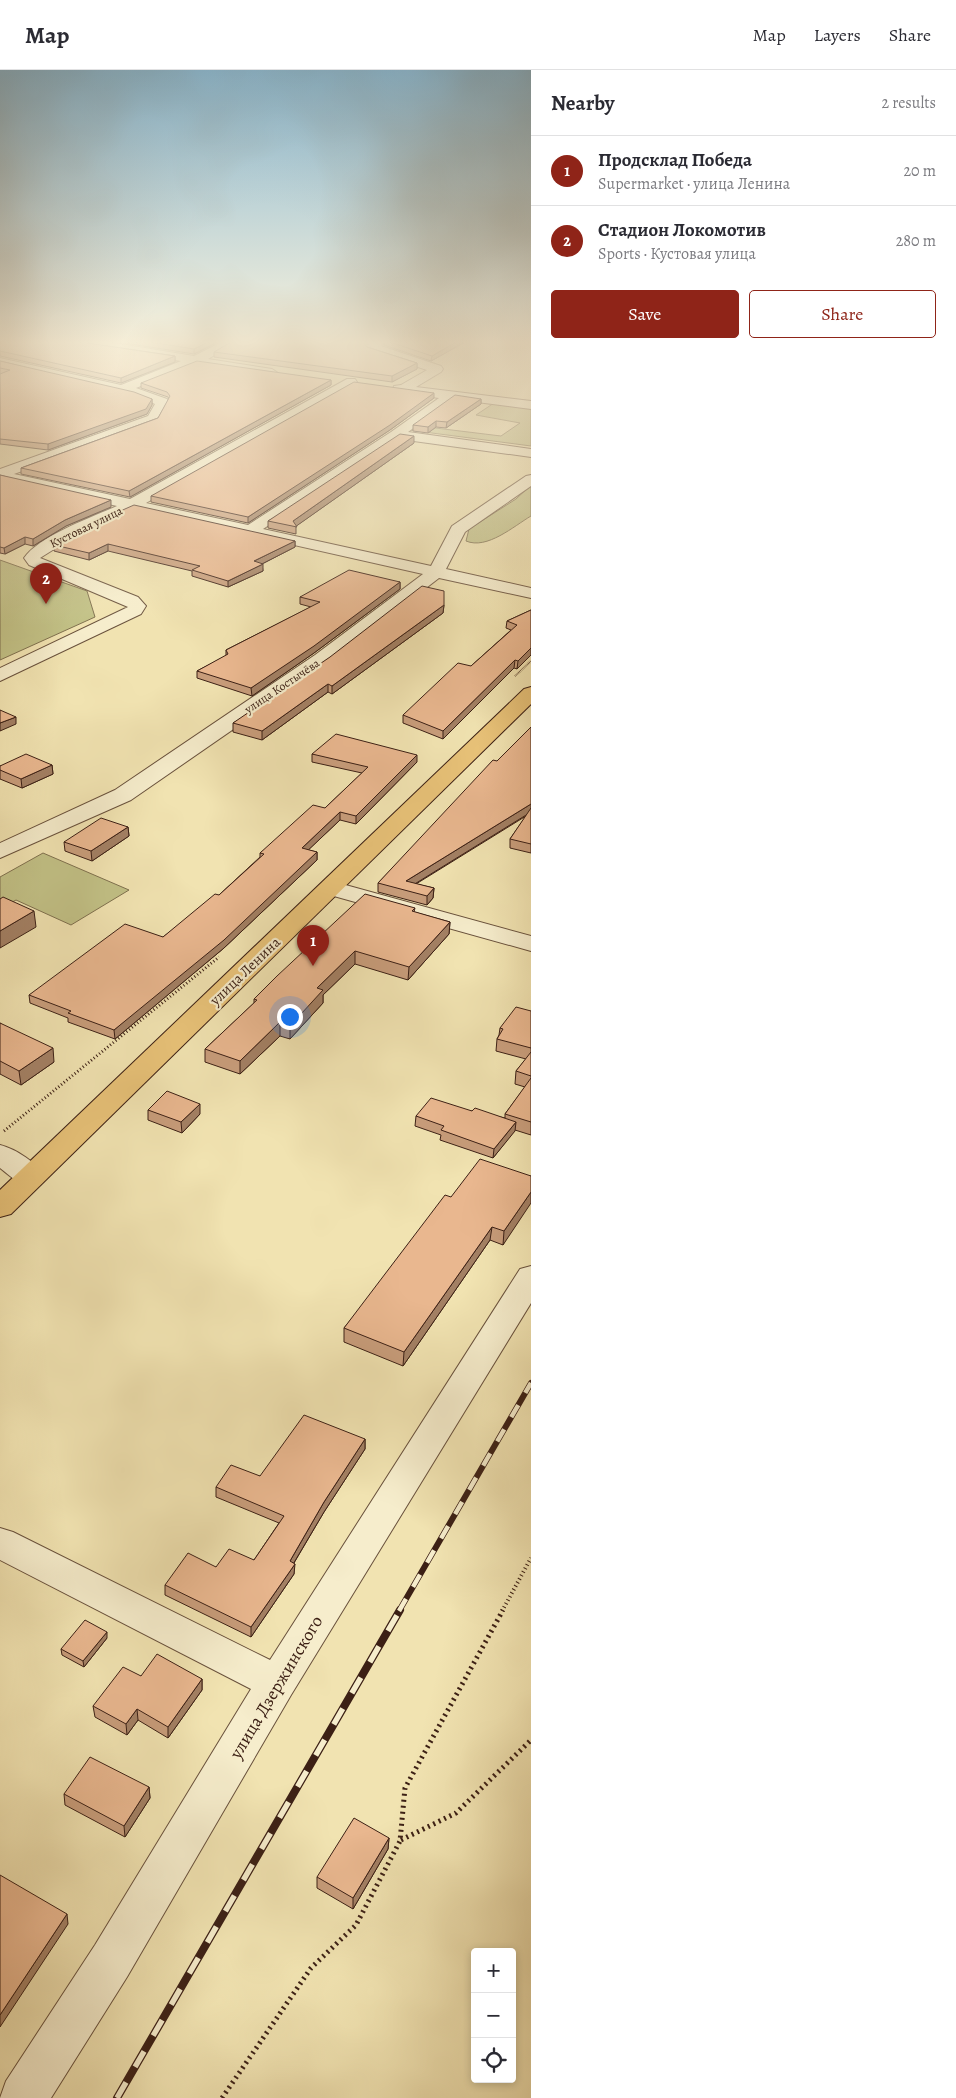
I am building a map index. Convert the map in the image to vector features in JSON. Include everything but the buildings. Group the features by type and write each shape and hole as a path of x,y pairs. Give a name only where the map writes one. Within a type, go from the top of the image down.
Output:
{"main road":[{"name":"улица Ленина","path":"0,1207 531,693"}],"street":[{"path":"0,474 104,437"},
{"name":"Кустовая улица","path":"0,675 134,610 137,606 132,601 35,562 32,558 40,550 70,533 134,504 258,437"},
{"path":"251,530 393,437"},
{"path":"408,437 531,453"},
{"path":"0,474 437,571 531,594"},
{"name":"улица Костычёва","path":"0,851 122,795 322,659 437,571 458,529 531,479"},
{"path":"331,888 531,944"},
{"path":"0,1154 31,1177"},
{"name":"улица Дзержинского","path":"23,2098 111,1961 277,1683 531,1277"},
{"path":"0,1543 277,1683"}],"path":[{"path":"510,680 531,661"},
{"path":"0,1135 221,956"},
{"path":"222,2098 311,1968 356,1925 400,1841 405,1788 531,1558"},
{"path":"400,1841 456,1813 531,1740"}],"shaded area":[{"path":"460,437 531,437 531,446"},
{"path":"531,485 531,516 491,540 474,543 466,541 469,529 516,499"},
{"path":"0,560 87,591 95,617 0,660"},
{"path":"43,853 129,890 71,925 16,900 0,909 0,877"}],"railway":[{"path":"399,1611 531,1383"},
{"path":"117,2098 400,1610"}],"place":[{"name":"Стадион Локомотив","path":"46,604"},
{"name":"Продсклад Победа","path":"313,966"}]}
